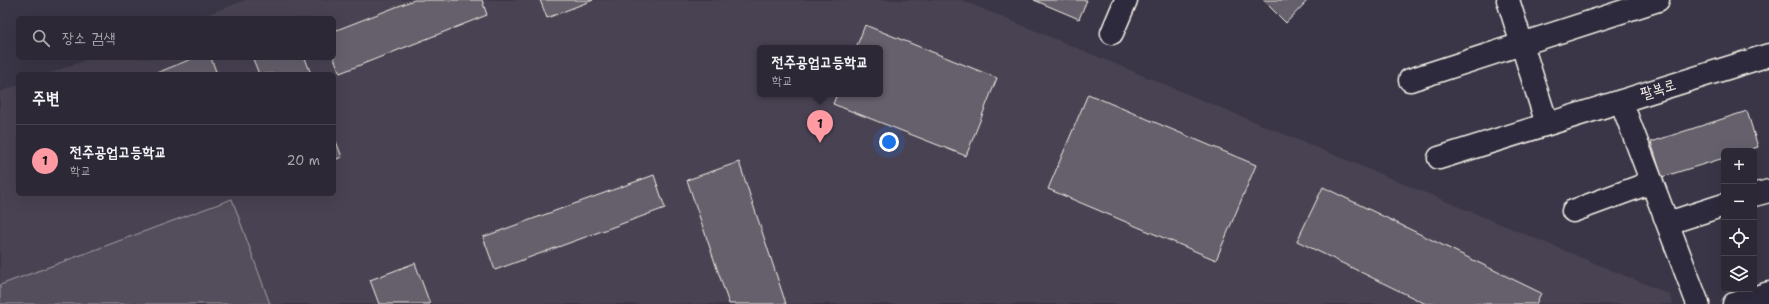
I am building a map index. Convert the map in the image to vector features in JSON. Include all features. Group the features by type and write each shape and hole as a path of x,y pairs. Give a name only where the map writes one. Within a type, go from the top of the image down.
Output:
{"lane":[{"path":"1112,33 1126,0"},
{"path":"1508,0 1547,124"},
{"path":"1410,80 1658,0"},
{"name":"팔복로","path":"1439,158 1769,54"},
{"path":"1621,101 1698,304"},
{"path":"1573,211 1652,182"},
{"path":"1757,194 1769,190"},
{"path":"1668,223 1721,206"},
{"path":"1734,304 1769,293"}],"shaded area":[{"path":"246,0 961,0 1669,294 1673,304 0,304 0,92 16,86 16,196 336,196 336,72 53,72 86,60 336,60 336,16 203,16"},
{"path":"232,199 270,304 0,304 0,285"}],"building":[{"path":"414,0 482,0 487,15 340,73 335,60 336,30"},
{"path":"540,0 593,0 547,18"},
{"path":"1034,0 1087,0 1079,19"},
{"path":"1263,0 1308,0 1286,23"},
{"path":"865,25 997,78 966,156 833,104 836,97 883,97 883,45 857,45"},
{"path":"189,60 212,60 216,72 159,72"},
{"path":"253,60 306,60 310,72 258,72"},
{"path":"1088,94 1256,165 1216,260 1048,189"},
{"path":"1747,111 1758,147 1721,148 1721,159 1662,177 1651,142"},
{"path":"336,141 342,157 336,159"},
{"path":"739,162 786,304 729,304 687,180"},
{"path":"654,175 665,208 495,270 483,237"},
{"path":"1323,187 1541,293 1536,304 1426,304 1297,241"},
{"path":"415,263 430,304 379,304 370,280"}],"place":[{"name":"전주공업고등학교","path":"820,143"}]}
